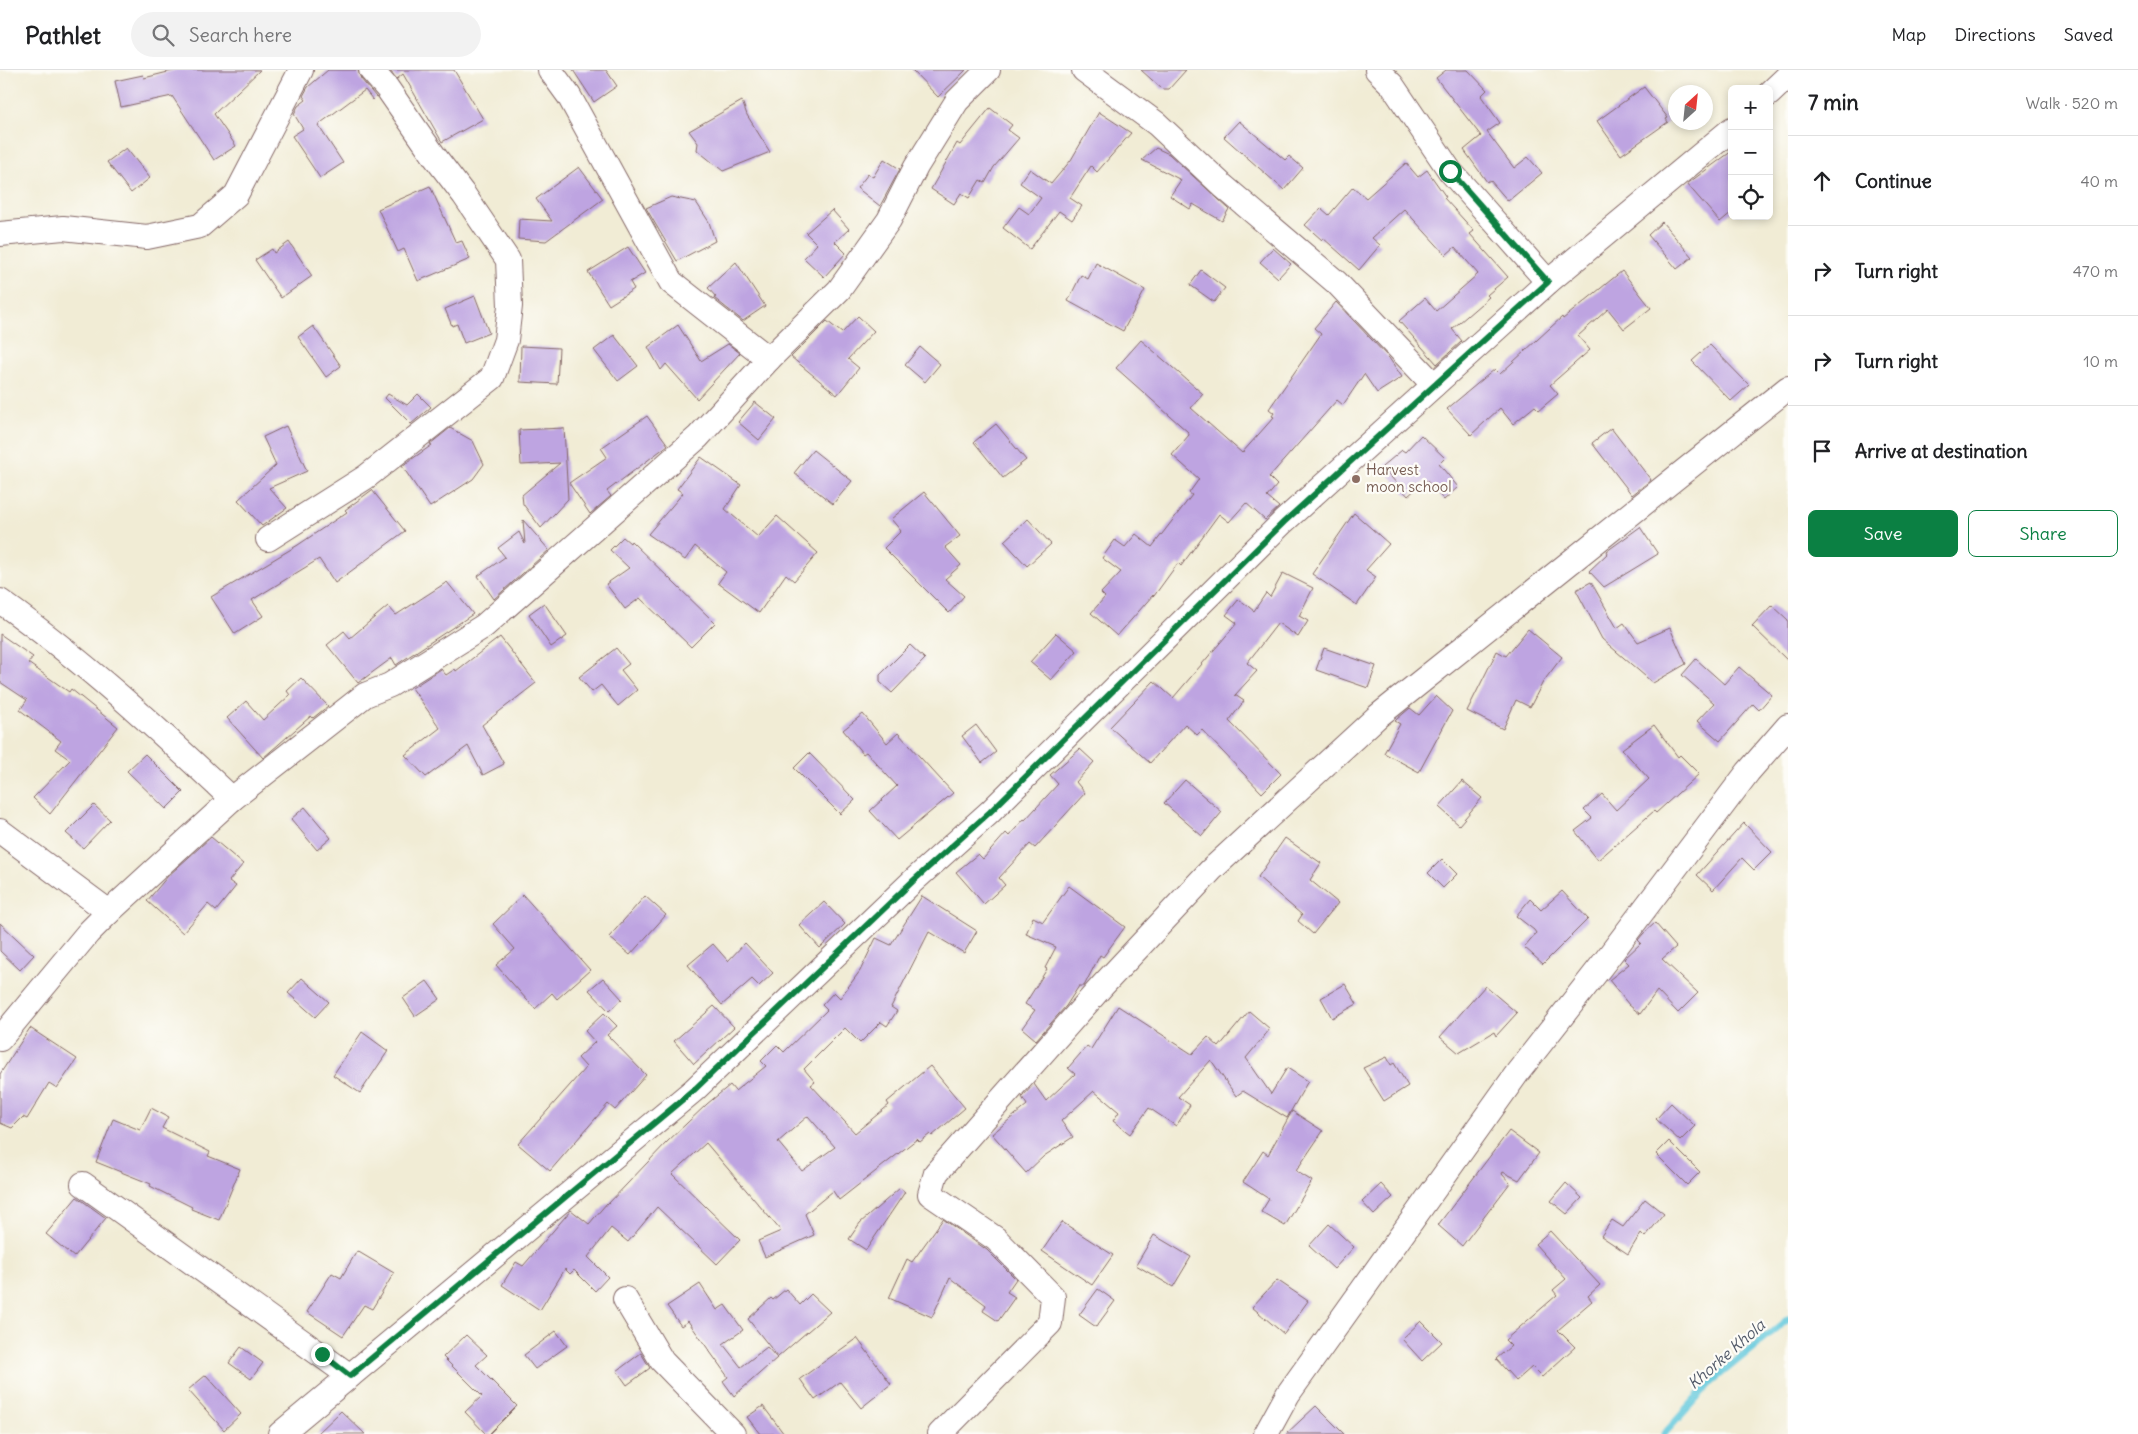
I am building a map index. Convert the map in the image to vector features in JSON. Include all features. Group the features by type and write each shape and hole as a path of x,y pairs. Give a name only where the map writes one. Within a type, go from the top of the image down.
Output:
{"street":[{"path":"0,234 62,228 147,237 200,226 236,194 301,70"},
{"path":"268,539 366,478 492,378 506,340 510,306 508,260 464,195 435,158 388,88 371,70"},
{"path":"550,70 569,96 671,282 769,360"},
{"path":"0,1040 88,933 232,799 365,695 390,685 484,626 698,437 769,360 839,290 889,220 916,168 957,101 988,70"},
{"path":"1084,70 1157,124 1223,186 1337,283 1434,386"},
{"path":"1391,75 1450,171 1548,282"},
{"path":"1773,90 1788,76"},
{"path":"287,1432 350,1376 694,1090 913,881 990,812 1284,522 1548,282 1731,130"},
{"path":"940,1434 1050,1323 1053,1297 996,1240 930,1194 936,1174 1102,985 1210,870 1378,716 1788,388"},
{"path":"0,601 35,626 137,710 232,799"},
{"path":"1266,1434 1288,1394 1518,1072 1606,960 1748,772 1788,726"},
{"path":"0,831 109,912"},
{"path":"83,1184 350,1376"},
{"path":"625,1299 662,1361 733,1434"}],"building":[{"path":"176,70 260,70 214,114 236,146 214,160 172,96 121,107 115,81 143,75 144,78"},
{"path":"328,70 358,70 361,79 376,97 373,100 365,90 318,125 343,163 320,178 292,136 303,129 294,114 298,106 306,100 303,96 308,87"},
{"path":"389,70 454,70 483,119 442,142 403,74 397,79"},
{"path":"573,70 606,70 617,86 594,102"},
{"path":"912,70 966,70 938,97"},
{"path":"1141,70 1186,70 1169,89 1162,89"},
{"path":"1446,70 1468,70 1487,90 1481,96 1500,123 1487,132 1514,168 1528,157 1542,173 1508,201 1490,180 1487,182 1464,150 1481,136 1436,78"},
{"path":"1644,87 1668,118 1666,119 1668,122 1621,155 1597,121"},
{"path":"742,101 747,115 770,152 723,171 697,150 698,143 689,131"},
{"path":"990,108 1012,125 1008,130 1019,138 994,167 985,183 980,180 969,198 961,193 954,204 931,189 957,143 960,145"},
{"path":"1099,112 1131,133 1097,172 1091,166 1070,198 1082,206 1072,220 1059,211 1030,249 1003,228 1019,207 1029,214 1041,198 1020,183 1030,169 1051,184 1071,160"},
{"path":"1239,121 1285,160 1289,156 1303,168 1284,190 1224,137"},
{"path":"126,148 150,178 131,193 107,162"},
{"path":"1156,148 1169,154 1229,209 1222,221 1193,204 1190,209 1170,196 1181,180 1142,160"},
{"path":"1728,154 1728,215 1720,222 1687,184"},
{"path":"884,159 900,169 880,206 857,188 868,174 873,177"},
{"path":"1406,163 1418,177 1427,170 1446,197 1444,198 1474,231 1470,234 1508,277 1487,295 1489,297 1452,329 1462,341 1437,364 1399,321 1425,298 1436,311 1478,274 1455,247 1446,255 1404,209 1372,238 1380,245 1359,270 1323,238 1322,240 1305,225 1321,208 1329,215 1353,187 1366,198"},
{"path":"579,167 603,199 546,241 518,239 519,219 552,221 536,199"},
{"path":"430,186 456,243 462,241 470,259 418,281 404,249 398,252 378,209"},
{"path":"671,197 696,202 709,222 715,241 677,261 646,208"},
{"path":"832,210 849,229 835,242 846,253 824,277 804,258 817,244 806,233"},
{"path":"1662,222 1692,257 1677,269 1648,235"},
{"path":"289,242 312,276 281,298 255,260 272,249 274,253"},
{"path":"628,247 645,273 630,282 634,289 609,305 588,272"},
{"path":"1273,248 1291,264 1278,278 1260,262"},
{"path":"736,262 765,306 743,321 714,298 716,297 708,288"},
{"path":"1096,263 1145,290 1123,331 1068,301 1081,275 1088,279"},
{"path":"1201,270 1225,288 1214,302 1190,285"},
{"path":"1622,271 1651,308 1624,329 1608,309 1578,336 1590,350 1550,385 1558,394 1539,410 1535,406 1513,424 1500,408 1471,435 1447,409 1495,369 1500,374 1562,317 1563,319"},
{"path":"475,296 489,333 464,343 457,324 452,326 445,309"},
{"path":"1336,302 1389,358 1402,377 1377,393 1364,374 1343,405 1337,400 1269,477 1277,485 1267,497 1279,507 1265,520 1246,503 1229,522 1219,514 1181,566 1178,563 1154,596 1117,636 1091,613 1105,597 1101,593 1121,572 1102,558 1115,540 1125,547 1136,534 1152,547 1192,495 1189,493 1199,479 1172,455 1189,435 1188,432 1116,368 1141,340 1203,394 1191,408 1242,453 1274,417 1272,416 1274,413 1269,409 1321,334 1314,328"},
{"path":"858,316 874,331 848,359 859,368 837,395 791,357 827,321 842,333"},
{"path":"678,325 701,361 728,344 740,353 697,399 666,364 661,370 648,347"},
{"path":"313,326 341,366 326,377 298,337"},
{"path":"614,335 638,366 618,381 594,350"},
{"path":"1710,345 1749,385 1731,401 1692,361"},
{"path":"521,346 559,348 557,384 520,382"},
{"path":"920,347 940,364 925,382 905,365"},
{"path":"388,394 407,405 418,394 431,407 411,424 385,398"},
{"path":"755,402 776,419 759,440 738,422"},
{"path":"647,416 668,445 607,491 611,496 590,514 569,483 607,457 601,448"},
{"path":"996,424 1026,460 1003,478 974,442"},
{"path":"286,426 307,471 269,488 287,508 262,526 238,500 276,465 263,437"},
{"path":"450,428 473,441 484,464 473,479 430,507 402,466 432,445 430,444"},
{"path":"564,428 568,499 541,528 523,504 522,495 560,463 521,465 519,430"},
{"path":"1611,428 1651,480 1632,495 1592,443"},
{"path":"1421,435 1445,458 1439,464 1458,487 1444,500 1426,480 1408,496 1382,467 1402,450 1405,452"},
{"path":"813,450 852,481 833,504 794,473"},
{"path":"701,457 741,485 725,509 758,537 777,516 818,553 794,581 786,574 759,613 718,583 726,572 695,546 685,560 648,534 683,493 677,489"},
{"path":"372,490 405,531 335,583 319,559 252,600 263,616 235,634 211,597 298,545 347,512 345,510"},
{"path":"924,492 960,536 945,547 961,565 945,579 964,596 949,613 884,548 901,531 891,519"},
{"path":"1354,513 1389,544 1366,570 1376,577 1357,605 1312,574"},
{"path":"1028,519 1051,544 1027,566 1004,541"},
{"path":"523,520 549,550 494,599 478,576 505,557 498,548 519,532 525,544"},
{"path":"1640,527 1658,554 1604,587 1589,571 1608,553 1607,551"},
{"path":"623,537 630,543 631,541 715,623 691,647 640,598 625,609 606,584 629,568 610,550"},
{"path":"1283,573 1313,588 1299,616 1308,621 1298,637 1278,623 1247,663 1257,671 1235,695 1244,701 1229,721 1281,774 1262,793 1202,730 1197,735 1185,724 1150,763 1110,727 1154,681 1173,698 1237,623 1226,615 1239,599 1254,611 1266,593 1270,597"},
{"path":"447,582 473,614 396,665 392,658 358,683 327,645 344,631 350,638 388,606 396,615"},
{"path":"1591,582 1617,628 1624,623 1638,642 1670,628 1686,664 1653,683 1602,639 1576,590"},
{"path":"544,603 567,636 551,647 529,614"},
{"path":"1772,605 1788,620 1788,661 1752,626"},
{"path":"1528,629 1562,657 1543,682 1530,707 1516,700 1503,729 1467,711 1497,651 1506,656"},
{"path":"1056,633 1077,651 1051,680 1030,662"},
{"path":"0,634 33,657 28,663 69,692 71,689 118,727 50,814 33,798 70,760 55,749 61,741 20,710 27,700 0,682"},
{"path":"500,637 536,683 482,725 504,764 483,775 468,746 426,777 405,755 440,728 412,688 441,669 446,675 455,669 456,671"},
{"path":"910,645 925,659 892,693 880,682 880,675"},
{"path":"616,648 629,664 621,670 637,690 618,706 601,685 592,692 579,677"},
{"path":"1324,648 1376,666 1368,688 1316,670"},
{"path":"1696,659 1724,684 1739,667 1772,695 1759,710 1753,704 1720,741 1697,721 1714,703 1682,675"},
{"path":"301,678 328,706 313,718 311,716 263,758 227,718 246,701 263,720 290,695 287,691"},
{"path":"1436,696 1452,711 1419,772 1384,753 1400,724 1395,721 1410,708 1419,715"},
{"path":"863,714 887,743 898,733 953,793 897,840 870,811 897,786 866,752 863,754 843,730"},
{"path":"976,725 996,752 982,763 962,736"},
{"path":"1654,725 1678,757 1680,755 1699,774 1656,813 1654,811 1598,860 1575,831 1592,818 1584,810 1602,794 1616,810 1649,779 1622,749"},
{"path":"1080,749 1094,762 1076,782 1085,793 1035,848 1030,844 999,878 1005,885 984,904 956,872 978,854 983,859 1006,833 1009,836 1058,784 1050,775"},
{"path":"809,753 855,800 840,814 794,768"},
{"path":"145,754 183,792 166,809 127,771"},
{"path":"1185,780 1222,812 1202,836 1164,803"},
{"path":"1462,781 1482,798 1459,825 1439,807"},
{"path":"94,805 110,820 83,848 66,833"},
{"path":"305,807 331,838 317,850 291,819"},
{"path":"1744,823 1772,852 1754,870 1742,858 1713,890 1697,875"},
{"path":"211,837 243,864 229,881 236,886 216,911 208,904 183,933 147,901 168,876"},
{"path":"1285,838 1321,863 1310,880 1338,903 1313,934 1298,921 1302,915 1258,877"},
{"path":"1442,859 1457,874 1443,888 1428,873"},
{"path":"1069,886 1125,927 1103,957 1100,955 1084,986 1079,986 1066,1006 1036,1040 1022,1028 1035,1010 1025,1004 1047,969 1045,968 1056,947 1026,934 1033,917 1043,922"},
{"path":"1562,891 1588,919 1543,964 1524,947 1536,933 1516,916 1530,899 1541,910"},
{"path":"523,895 590,970 557,999 552,993 535,1009 496,965 515,949 493,924"},
{"path":"645,896 666,915 630,955 609,937"},
{"path":"922,896 977,931 964,953 929,932 891,1007 897,1011 887,1026 881,1022 860,1043 845,1028 804,1069 815,1082 811,1085 855,1133 889,1105 887,1102 930,1066 965,1108 932,1136 930,1134 920,1142 917,1139 839,1200 833,1191 805,1214 814,1235 765,1257 758,1241 781,1231 706,1143 672,1174 740,1240 717,1264 657,1207 628,1242 611,1228 588,1257 608,1277 595,1291 574,1270 570,1274 565,1269 540,1310 502,1285 516,1262 523,1266 571,1210 589,1224 607,1203 707,1104 730,1085 735,1091 766,1066 761,1061 777,1045 784,1052 827,1010 822,1005 834,992 840,998 860,971 876,938 891,945","holes":["808,1116 835,1147 802,1171 778,1142"]},
{"path":"824,902 845,924 820,948 799,925"},
{"path":"0,923 34,955 20,970 0,951"},
{"path":"1655,923 1676,947 1662,959 1698,993 1678,1013 1657,991 1640,1014 1629,1005 1609,980 1629,964 1624,959 1641,943 1638,940"},
{"path":"745,943 773,973 759,986 752,979 722,1005 688,965 713,944 728,961"},
{"path":"302,978 329,1002 315,1017 288,993"},
{"path":"603,978 622,999 609,1011 589,990"},
{"path":"427,981 440,999 415,1016 403,998"},
{"path":"1345,984 1357,1004 1332,1018 1321,998"},
{"path":"1485,986 1517,1013 1496,1036 1494,1032 1459,1053 1440,1037"},
{"path":"714,1006 734,1027 694,1064 674,1041"},
{"path":"1118,1006 1192,1054 1208,1037 1219,1047 1249,1011 1270,1029 1246,1058 1271,1094 1287,1068 1308,1081 1287,1118 1243,1091 1236,1096 1211,1060 1178,1097 1190,1105 1176,1126 1149,1108 1130,1134 1113,1121 1119,1112 1094,1091 1061,1121 1073,1137 1044,1156 1026,1173 992,1134 1027,1105 1022,1097 1034,1084 1046,1101 1075,1074 1068,1068 1087,1046 1091,1049"},
{"path":"604,1013 617,1026 607,1035 646,1075 615,1110 608,1104 550,1171 518,1144 586,1067 578,1058 595,1042 585,1031"},
{"path":"30,1028 77,1059 57,1088 49,1083 27,1119 23,1117 12,1128 0,1123 0,1074"},
{"path":"362,1032 388,1051 360,1093 333,1075"},
{"path":"1387,1057 1391,1065 1394,1063 1408,1086 1384,1101 1363,1068"},
{"path":"1671,1103 1695,1126 1680,1141 1656,1119"},
{"path":"151,1108 168,1117 162,1128 210,1152 208,1156 240,1169 219,1220 191,1209 192,1207 150,1186 151,1184 96,1162 113,1119 140,1130"},
{"path":"1292,1111 1323,1131 1296,1171 1312,1181 1285,1226 1261,1212 1269,1199 1243,1182 1263,1151 1268,1155"},
{"path":"1509,1131 1539,1153 1519,1180 1503,1172 1502,1174 1510,1183 1462,1246 1438,1225"},
{"path":"1669,1141 1700,1172 1687,1185 1656,1154"},
{"path":"1566,1183 1582,1198 1567,1214 1551,1201"},
{"path":"1381,1184 1393,1197 1374,1215 1362,1202"},
{"path":"900,1188 905,1192 866,1250 849,1239 860,1223"},
{"path":"77,1197 106,1218 74,1257 46,1234"},
{"path":"1645,1199 1664,1214 1645,1237 1641,1233 1628,1254 1601,1236 1612,1220 1623,1227"},
{"path":"943,1219 987,1250 1016,1279 1007,1292 1015,1297 998,1321 983,1311 986,1305 950,1278 932,1317 889,1298 907,1259 912,1262"},
{"path":"1062,1222 1113,1255 1092,1285 1042,1251"},
{"path":"1329,1224 1354,1247 1334,1269 1309,1246"},
{"path":"1550,1231 1600,1285 1588,1296 1592,1301 1558,1330 1575,1347 1542,1377 1532,1367 1516,1381 1496,1359 1511,1346 1505,1340 1557,1295 1553,1290 1566,1279 1535,1244"},
{"path":"1154,1235 1191,1257 1173,1287 1136,1265"},
{"path":"357,1251 394,1273 372,1309 364,1305 343,1336 307,1312 332,1273 341,1278"},
{"path":"1277,1280 1308,1301 1284,1334 1252,1307"},
{"path":"700,1284 717,1310 725,1305 743,1330 723,1344 741,1367 767,1347 777,1358 734,1396 723,1381 728,1377 688,1321 681,1326 667,1306"},
{"path":"786,1289 800,1305 811,1294 830,1312 778,1357 748,1319 771,1298 773,1300"},
{"path":"1098,1289 1115,1301 1096,1327 1079,1315"},
{"path":"1421,1321 1442,1342 1422,1361 1402,1339"},
{"path":"556,1331 567,1346 535,1369 524,1355"},
{"path":"466,1335 487,1355 476,1365 517,1406 489,1434 486,1434 465,1412 482,1396 443,1357"},
{"path":"857,1338 891,1384 861,1408 840,1382 815,1400 800,1379"},
{"path":"241,1347 263,1363 251,1379 229,1363"},
{"path":"641,1353 650,1368 627,1385 617,1371"},
{"path":"206,1375 241,1414 224,1430 188,1390"},
{"path":"763,1406 784,1434 760,1434 747,1417"},
{"path":"1316,1406 1344,1434 1286,1434"},
{"path":"341,1411 365,1434 317,1434"}],"waterway":[{"name":"Khorke Khola","path":"1664,1434 1712,1381 1788,1319"}],"place":[{"name":"Harvest moon school","path":"1356,479"}],"route":[{"path":"322,1354 350,1376 694,1090 913,881 990,812 1284,522 1548,282 1450,171"}]}
